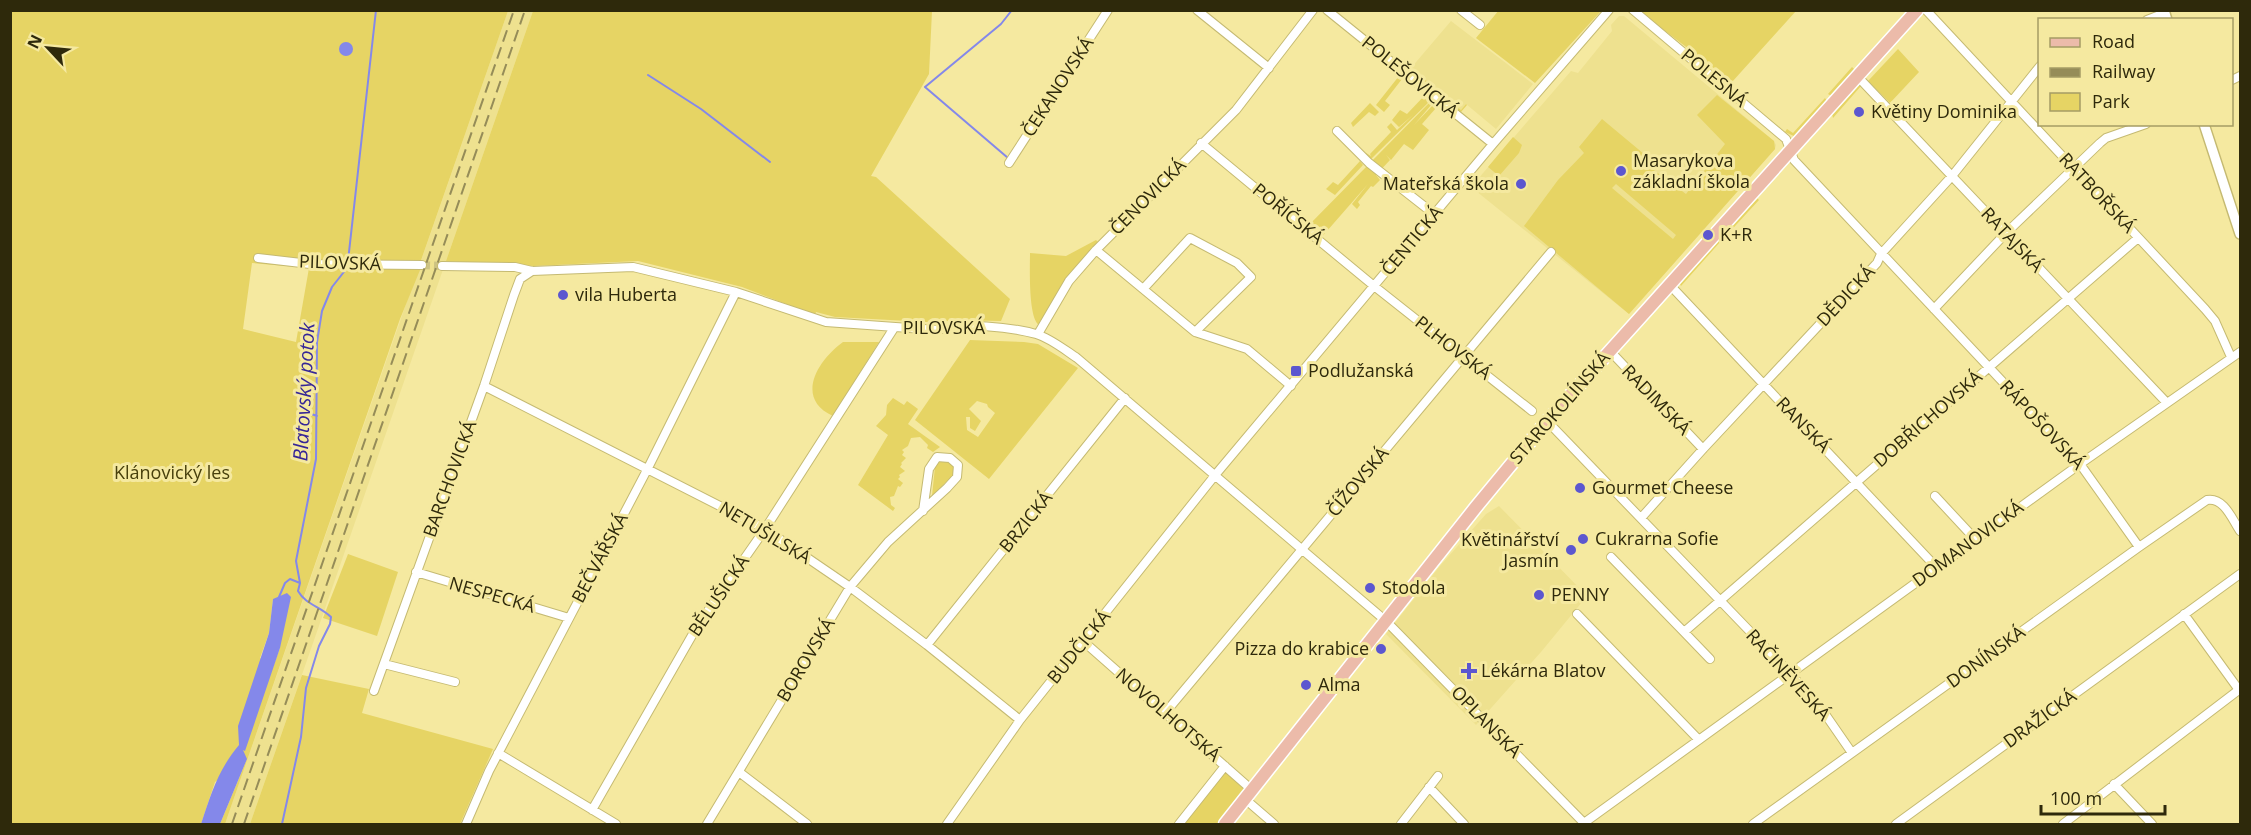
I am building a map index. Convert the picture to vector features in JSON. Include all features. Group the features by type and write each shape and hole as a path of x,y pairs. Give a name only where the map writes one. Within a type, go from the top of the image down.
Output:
{"main road":[{"name":"STAROKOLÍNSKÁ","path":"1225,825 1547,421 1917,10"}],"street":[{"name":"ČEKANOVSKÁ","path":"1009,164 1108,10"},
{"path":"1197,10 1269,68"},
{"name":"ČENOVICKÁ","path":"1038,334 1069,281 1096,250 1236,110 1313,10"},
{"name":"POLEŠOVICKÁ","path":"1328,10 1493,144"},
{"path":"1461,10 1480,25"},
{"name":"ČENTICKÁ","path":"1216,474 1493,144 1609,10"},
{"name":"POLESNÁ","path":"1633,10 1786,139 1790,151"},
{"name":"RATBOŘSKÁ","path":"1926,10 2215,321 2231,357"},
{"name":"DĚDICKÁ","path":"1641,518 1877,263 1881,254 1952,177 2038,68"},
{"name":"RATAJSKÁ","path":"1858,77 2167,403"},
{"path":"1934,309 2005,234 2106,138 2140,126"},
{"path":"2205,126 2241,234"},
{"path":"1337,131 1369,163 1434,214"},
{"name":"POŘÍČSKÁ","path":"1201,143 1374,286"},
{"name":"RÁPOŠOVSKÁ","path":"1790,151 1794,160 1881,254 2080,464 2139,547"},
{"path":"1144,288 1190,238 1237,263 1251,276 1195,332"},
{"name":"DOBŘICHOVSKÁ","path":"1719,600 2138,238"},
{"path":"1096,250 1195,332 1247,349 1291,386"},
{"name":"ČÍŽOVSKÁ","path":"1165,713 1551,252"},
{"name":"PILOVSKÁ","path":"258,258 310,264 422,266"},
{"name":"PILOVSKÁ","path":"442,266 514,267 532,271 633,267 736,292 826,322 937,330 954,325 978,326 1038,334 1077,358 1386,621"},
{"name":"BARCHOVICKÁ","path":"374,691 484,386 520,279 532,271"},
{"name":"RANSKÁ","path":"1669,284 1936,567"},
{"name":"PLHOVSKÁ","path":"1374,286 1532,411"},
{"name":"BEČVÁŘSKÁ","path":"466,825 498,753 648,468 736,292"},
{"name":"BĚLUŠICKÁ","path":"592,810 698,625 765,529 894,328"},
{"name":"RADIMSKÁ","path":"1610,351 1703,449"},
{"name":"DOMANOVICKÁ","path":"1584,824 1936,567 2241,352"},
{"name":"NETUŠILSKÁ","path":"484,386 765,529 850,587 1020,720"},
{"name":"BRZICKÁ","path":"927,645 1125,398"},
{"name":"RAČINĚVESKÁ","path":"1547,421 1790,673 1822,711 1852,753"},
{"name":"BOROVSKÁ","path":"707,825 850,587 888,542 923,511 957,477 958,465 950,458 937,457 930,465 923,511"},
{"name":"BUDČICKÁ","path":"947,825 1020,720 1216,474"},
{"path":"1935,496 1975,539"},
{"name":"DONÍNSKÁ","path":"1753,825 2206,500 2216,500 2222,504 2241,531"},
{"path":"1611,557 1710,659"},
{"name":"NESPECKÁ","path":"416,572 569,618"},
{"name":"DRAŽICKÁ","path":"1896,825 2241,574"},
{"path":"1684,632 1719,600"},
{"path":"1577,614 1699,740"},
{"path":"2063,825 2240,690 2184,614"},
{"name":"OPLANSKÁ","path":"1386,621 1584,824"},
{"name":"NOVOLHOTSKÁ","path":"1083,641 1226,766 1274,825"},
{"path":"384,664 455,682"},
{"path":"498,753 616,825"},
{"path":"1179,825 1226,766"},
{"path":"739,772 807,825"},
{"path":"1401,824 1438,776"},
{"path":"2114,784 2152,825"},
{"path":"1429,787 1464,825"}],"shaded area":[{"path":"508,11 533,11 250,824 225,824"},
{"name":"Masarykova základní škola","path":"1619,16 1624,16 1776,145 1775,149 1629,314 1471,187 1571,71 1578,73 1612,31 1611,25"},
{"path":"1451,21 1533,84 1496,129 1466,104 1461,110 1411,68"},
{"path":"1499,506 1587,596 1476,725 1386,634 1440,566 1486,514"}],"green space":[{"path":"1499,10 1601,11 1535,83 1476,38"},
{"name":"Klánovický les","path":"10,11 508,11 418,269 420,270 400,319 225,824 220,824 247,759 215,782 201,824 11,824","holes":["252,263 309,268 296,342 243,329","273,599 280,648 273,667 260,658 269,633"]},
{"path":"533,11 932,11 929,74 871,176 876,177 1010,299 1001,321 949,320 945,323 835,317 816,312 815,315 742,287 638,261 533,266 446,261"},
{"path":"1639,11 1796,11 1732,82"},
{"path":"1898,49 1919,72 1890,103 1868,81"},
{"path":"1852,67 1856,71 1833,97 1828,94"},
{"path":"1411,68 1461,110 1467,105 1461,112 1409,70"},
{"path":"1399,76 1402,79 1385,101 1390,105 1384,112 1376,105"},
{"path":"1855,86 1861,86 1833,118 1832,114"},
{"path":"1425,95 1431,100 1369,161 1366,153 1371,156 1370,154 1391,132 1387,127 1391,123 1397,130 1413,115 1399,127 1392,120 1400,110 1407,114"},
{"path":"1717,95 1774,141 1775,149 1629,314 1524,226 1558,180 1584,153 1579,147 1602,119 1650,159 1647,165 1686,194 1725,144 1697,115","holes":["1616,184 1676,235 1673,239 1612,188"]},
{"path":"1825,98 1828,103 1796,137 1785,132 1787,129 1793,133"},
{"path":"1430,102 1432,104 1414,125 1433,105 1436,108 1422,124 1429,130 1413,150 1404,144 1391,160 1386,155 1390,160 1376,175 1380,180 1373,187 1371,186 1358,202 1360,205 1357,209 1352,204 1368,184 1320,239 1305,229"},
{"path":"1370,103 1379,112 1375,116 1369,112 1353,127 1351,123"},
{"path":"1513,137 1522,145 1519,153 1499,176 1488,167"},
{"path":"1360,161 1363,165 1335,195 1326,189 1333,182 1338,185"},
{"path":"1756,197 1759,200 1724,238 1721,235"},
{"path":"1718,239 1721,241 1681,286 1679,282"},
{"path":"1096,240 1098,242 1068,277 1039,325 1035,320 1031,303 1030,253 1066,256"},
{"path":"970,340 1038,344 1078,368 989,479 915,420","holes":["977,401 987,404 995,413 978,437 967,430 966,417 970,417 970,428 975,431 981,421 969,409"]},
{"path":"843,342 879,342 833,416 821,408 812,389 814,379 825,359"},
{"path":"893,398 904,405 907,401 918,409 908,424 940,447 933,452 927,448 928,445 920,437 911,438 908,446 902,450 904,452 902,455 906,458 900,467 905,471 899,475 898,479 903,483 900,487 898,486 894,496 890,497 891,505 895,508 893,511 858,485 888,435 876,426 886,415 887,405"},
{"path":"941,460 948,460 955,466 955,473 932,496 935,467"},
{"path":"348,554 398,572 377,636 323,618"},
{"path":"302,675 369,689 362,713 493,749 460,824 250,824"},
{"path":"1225,766 1252,790 1225,824 1180,824"}],"water":[{"path":"346,42 351,44 353,49 351,54 346,56 341,54 339,49 341,44"},
{"path":"287,593 291,597 280,648 245,751 243,750 247,759 220,824 201,824 220,773 239,745 238,726 269,633 273,599"}],"waterway":[{"name":"Blatovský potok","path":"348,261 376,10"},
{"path":"1008,158 925,87 1001,24 1012,10"},
{"path":"648,75 701,109 770,162"},
{"name":"Blatovský potok","path":"282,824 301,737 306,688 331,617 301,596 298,591 300,583 296,561 316,459 317,342 322,311 332,287 347,268 351,268"},
{"path":"303,411 317,416"},
{"path":"279,597 285,583 290,579 300,583"}],"tunnel":[{"path":"422,265 442,266"}],"railway":[{"path":"232,824 514,10"},
{"path":"244,824 525,10"}],"place":[{"name":"Květiny Dominika","path":"1859,112"},
{"name":"Masarykova základní škola","path":"1621,171"},
{"name":"Mateřská škola","path":"1521,184"},
{"name":"K+R","path":"1708,235"},
{"name":"vila Huberta","path":"563,295"},
{"name":"Podlužanská","path":"1296,371"},
{"name":"Gourmet Cheese","path":"1580,488"},
{"name":"Cukrarna Sofie","path":"1583,539"},
{"name":"Květinářství Jasmín","path":"1571,550"},
{"name":"Stodola","path":"1370,588"},
{"name":"PENNY","path":"1539,595"},
{"name":"Pizza do krabice","path":"1381,649"},
{"name":"Lékárna Blatov","path":"1469,671"},
{"name":"Alma","path":"1306,685"}]}
